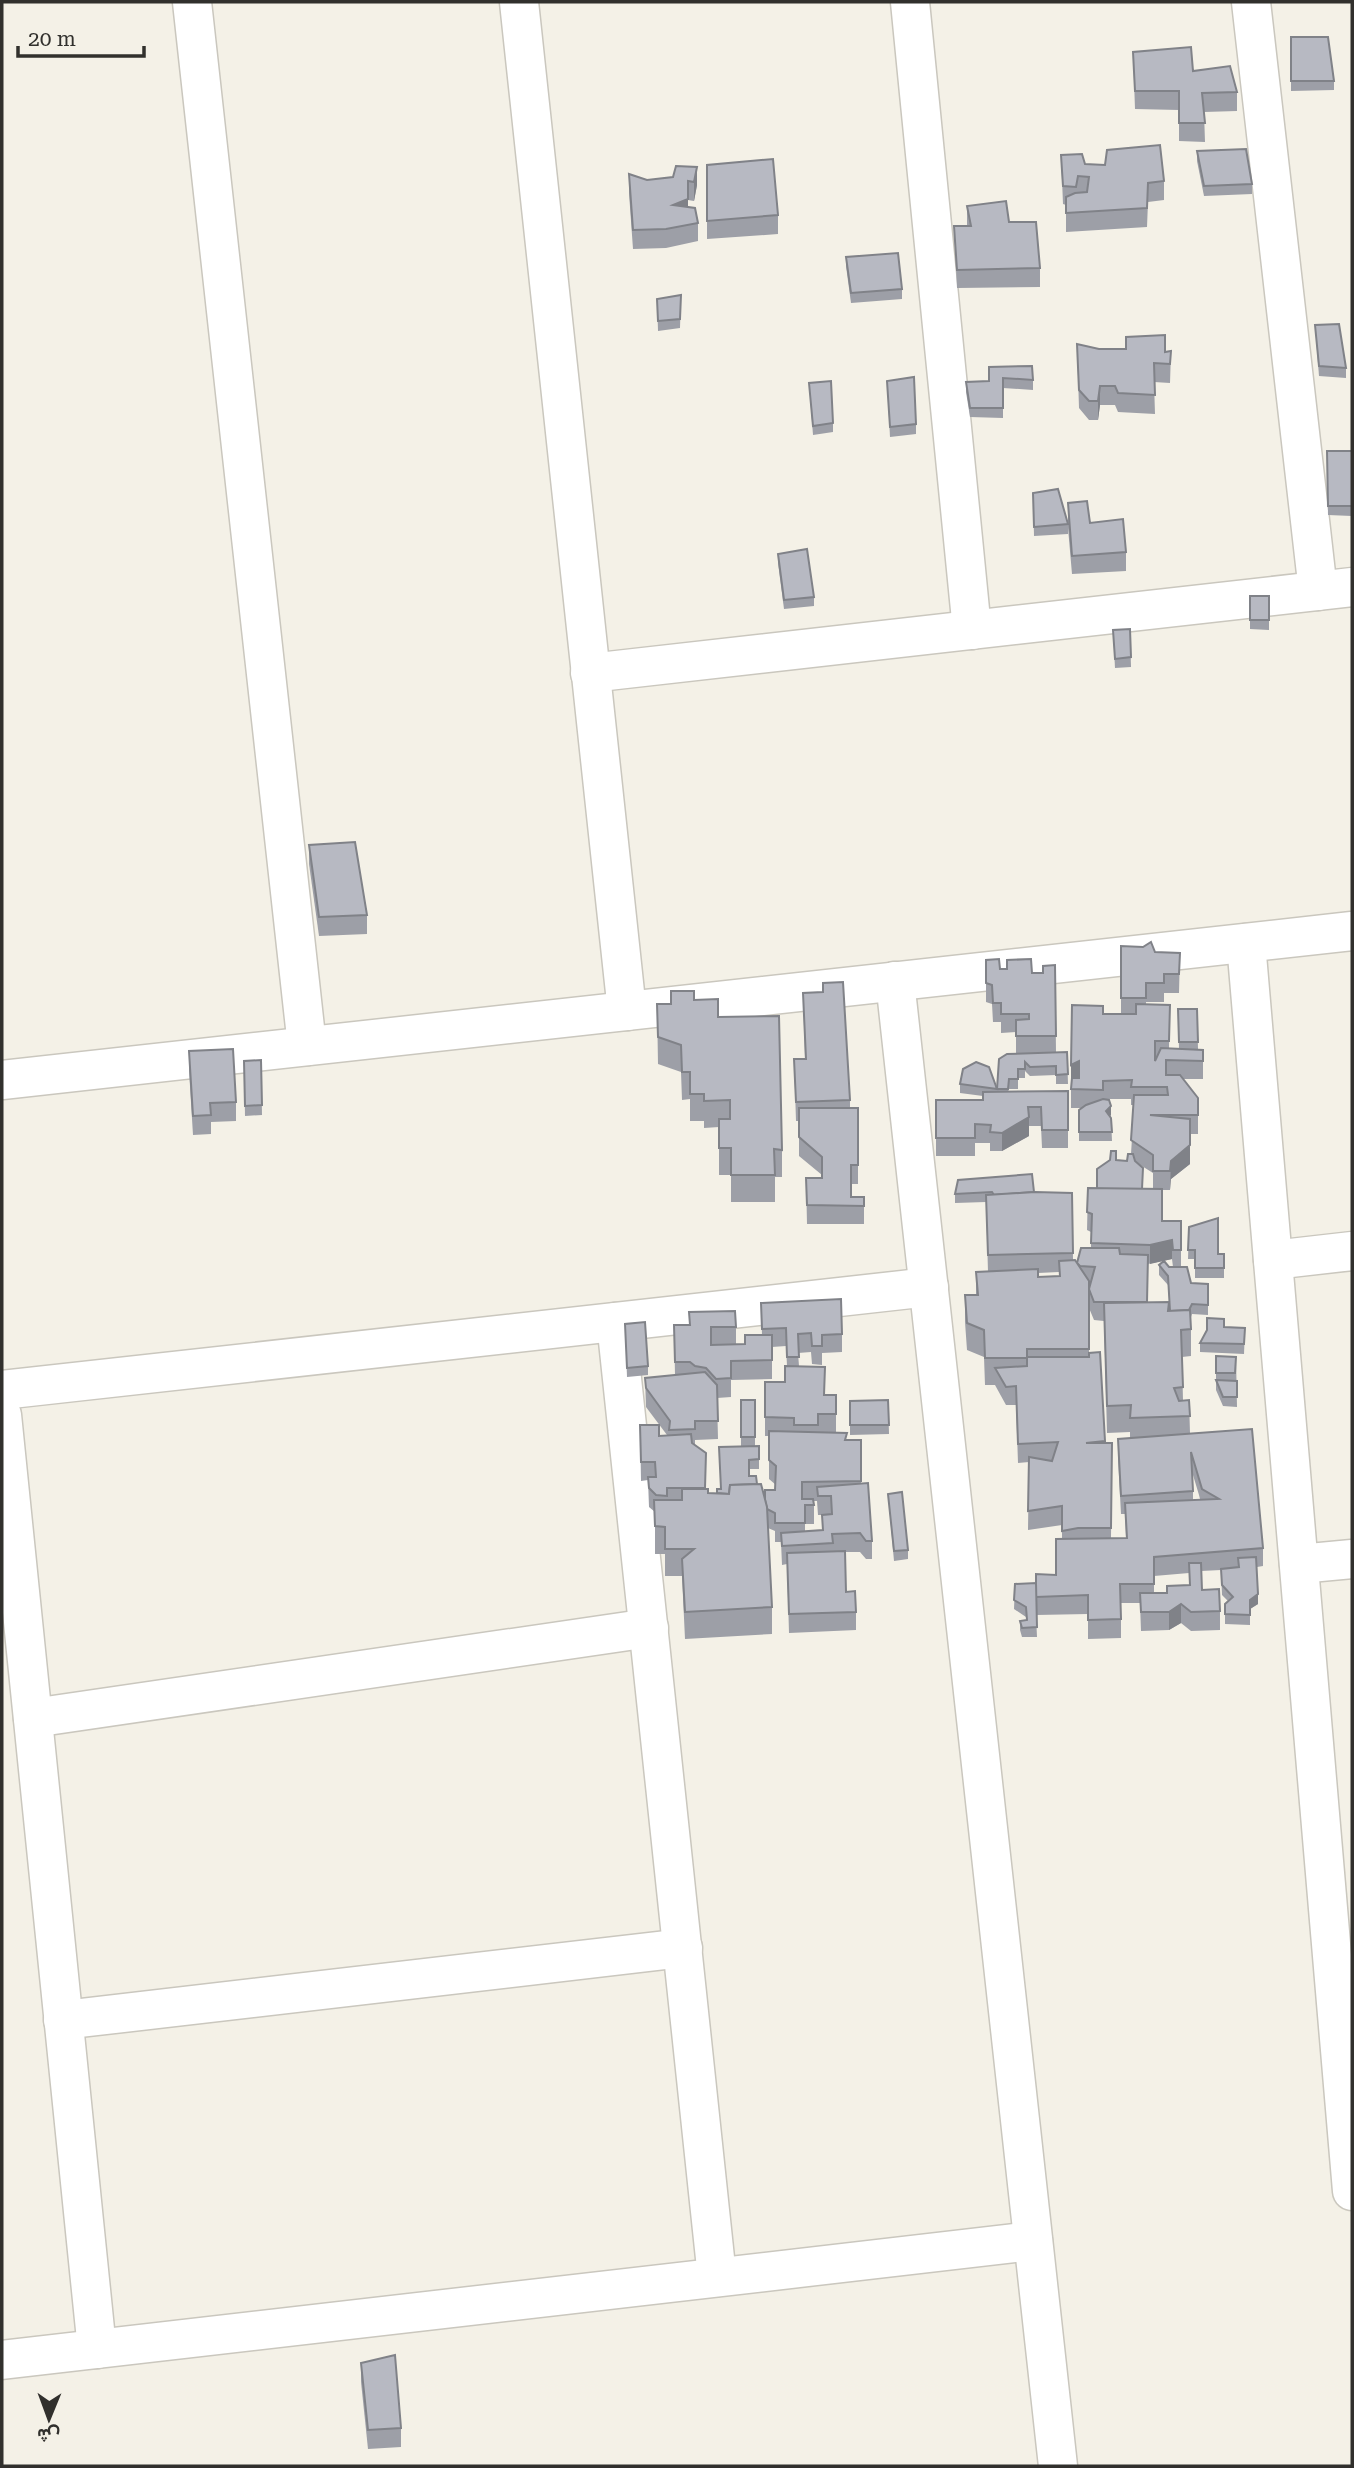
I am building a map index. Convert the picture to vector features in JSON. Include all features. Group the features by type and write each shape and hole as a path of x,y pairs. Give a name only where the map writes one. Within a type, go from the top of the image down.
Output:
{"street":[{"path":"192,2 307,1046"},
{"path":"519,2 627,1011"},
{"path":"910,2 972,630"},
{"path":"590,673 1335,589 1251,2"},
{"path":"2,1080 1352,931"},
{"path":"1245,943 1352,2191"},
{"path":"895,981 1058,2466"},
{"path":"1273,1260 1352,1251"},
{"path":"2,1390 929,1287"},
{"path":"616,1322 718,2277"},
{"path":"2,1415 97,2349"},
{"path":"1299,1564 1352,1559"},
{"path":"33,1718 649,1628"},
{"path":"63,2020 683,1948"},
{"path":"2,2360 1033,2241"}],"building":[{"path":"1291,37 1328,37 1334,81 1291,81"},
{"path":"1191,47 1193,71 1230,66 1237,92 1202,93 1205,123 1179,123 1179,91 1135,91 1133,52"},
{"path":"1160,145 1164,181 1148,183 1147,208 1066,213 1066,197 1087,192 1089,177 1078,176 1076,187 1063,186 1061,155 1082,154 1085,164 1105,165 1107,150"},
{"path":"1246,149 1252,184 1204,186 1197,151"},
{"path":"773,159 778,215 707,221 707,165"},
{"path":"676,166 697,167 694,182 688,181 688,199 673,205 695,208 698,223 666,229 633,230 629,174 647,180 673,177"},
{"path":"1006,201 1009,222 1036,222 1040,268 957,270 954,226 971,226 967,206"},
{"path":"898,253 902,289 851,293 846,257"},
{"path":"681,295 680,319 658,321 657,299"},
{"path":"1339,324 1346,368 1319,366 1315,325"},
{"path":"1165,335 1165,352 1171,351 1170,364 1154,363 1155,395 1118,393 1115,386 1100,386 1098,401 1089,401 1079,390 1077,344 1099,349 1126,349 1126,337"},
{"path":"1032,366 1033,380 1003,378 1003,408 970,408 966,382 989,381 989,367"},
{"path":"914,377 916,424 890,427 887,381"},
{"path":"831,381 833,423 813,426 809,383"},
{"path":"1327,451 1352,451 1352,506 1328,506"},
{"path":"1058,489 1068,524 1034,527 1033,493"},
{"path":"1087,501 1090,523 1123,519 1126,552 1072,556 1068,503"},
{"path":"807,549 814,597 784,600 778,554"},
{"path":"1250,596 1269,596 1269,620 1250,620"},
{"path":"1130,629 1131,657 1115,659 1113,630"},
{"path":"355,842 367,915 319,917 309,845"},
{"path":"1151,942 1155,952 1180,953 1179,974 1164,974 1164,983 1146,983 1146,998 1121,998 1121,946 1143,947"},
{"path":"999,959 1000,969 1007,969 1007,960 1031,959 1032,973 1043,973 1043,966 1055,965 1056,1036 1016,1036 1016,1020 1029,1019 1029,1014 1001,1014 1001,1003 993,1003 992,985 986,983 986,960"},
{"path":"843,982 850,1100 796,1102 794,1059 806,1059 803,993 823,992 823,983"},
{"path":"671,991 694,991 694,1000 718,999 718,1017 779,1016 782,1150 774,1149 775,1175 731,1175 731,1148 719,1148 719,1119 730,1119 730,1100 704,1101 704,1094 690,1094 690,1072 682,1072 681,1045 658,1037 657,1004 671,1004"},
{"path":"1136,1004 1170,1005 1169,1041 1155,1041 1155,1061 1161,1048 1203,1050 1203,1061 1166,1060 1166,1075 1180,1075 1198,1098 1198,1115 1150,1115 1190,1119 1190,1145 1171,1161 1170,1171 1153,1171 1153,1155 1131,1140 1134,1095 1168,1095 1167,1087 1131,1087 1132,1080 1103,1081 1103,1090 1071,1089 1072,1078 1079,1078 1079,1061 1071,1065 1072,1005 1103,1006 1103,1014 1136,1014"},
{"path":"1178,1009 1197,1009 1198,1042 1179,1042"},
{"path":"233,1049 236,1102 210,1103 211,1115 193,1116 189,1051"},
{"path":"1067,1052 1068,1074 1056,1075 1056,1066 1030,1067 1025,1062 1025,1069 1018,1069 1018,1079 1009,1079 1008,1089 997,1089 999,1059 1007,1054"},
{"path":"261,1060 262,1105 245,1106 244,1061"},
{"path":"976,1062 989,1067 997,1089 960,1084 963,1069"},
{"path":"1068,1091 1068,1130 1042,1130 1041,1107 1028,1107 1029,1117 1002,1133 990,1132 991,1125 975,1124 975,1138 936,1138 936,1100 983,1100 983,1092"},
{"path":"1103,1099 1109,1100 1111,1106 1106,1111 1111,1118 1112,1132 1079,1132 1079,1110"},
{"path":"799,1108 858,1108 858,1165 851,1165 851,1197 864,1197 864,1206 807,1205 806,1178 822,1178 822,1157 799,1137"},
{"path":"1111,1151 1116,1151 1116,1160 1127,1161 1128,1154 1133,1154 1135,1161 1143,1168 1142,1189 1097,1189 1097,1169 1110,1160"},
{"path":"1032,1174 1034,1192 955,1194 958,1180"},
{"path":"1088,1188 1162,1189 1162,1221 1181,1221 1181,1250 1173,1250 1172,1240 1150,1245 1091,1243 1092,1214 1087,1212"},
{"path":"1072,1193 1073,1253 988,1255 986,1195"},
{"path":"1218,1218 1218,1254 1224,1254 1224,1268 1195,1268 1195,1250 1188,1250 1189,1227"},
{"path":"1081,1248 1119,1248 1120,1254 1148,1255 1147,1302 1094,1302 1089,1289 1095,1267 1080,1266 1077,1263"},
{"path":"1075,1260 1089,1281 1089,1349 1027,1349 1027,1358 985,1358 984,1330 967,1323 965,1295 978,1295 976,1272 1038,1269 1038,1277 1060,1276 1059,1261"},
{"path":"1164,1261 1169,1267 1187,1267 1191,1283 1208,1284 1208,1305 1192,1304 1189,1310 1170,1311 1168,1276 1159,1265"},
{"path":"841,1299 842,1334 822,1335 822,1346 812,1346 811,1333 798,1334 799,1357 787,1357 786,1328 762,1329 761,1303"},
{"path":"1169,1302 1168,1311 1190,1310 1191,1329 1181,1330 1183,1387 1174,1388 1179,1401 1189,1400 1190,1416 1130,1418 1131,1405 1107,1406 1104,1303"},
{"path":"735,1311 736,1327 711,1327 711,1345 745,1344 745,1335 772,1335 772,1360 731,1361 731,1378 716,1379 706,1368 690,1362 675,1362 674,1325 690,1325 689,1312"},
{"path":"1207,1318 1224,1319 1224,1327 1245,1328 1244,1344 1200,1343 1207,1330"},
{"path":"645,1322 648,1366 627,1368 625,1324"},
{"path":"1100,1352 1105,1441 1086,1443 1112,1443 1111,1528 1062,1531 1062,1506 1028,1511 1029,1457 1052,1461 1058,1442 1018,1444 1016,1386 1006,1387 995,1368 1027,1366 1027,1357 1089,1357 1089,1353"},
{"path":"1216,1356 1236,1357 1235,1373 1216,1373"},
{"path":"785,1366 825,1367 824,1395 836,1395 836,1414 818,1414 818,1425 794,1425 794,1418 765,1417 765,1382 785,1382"},
{"path":"705,1372 717,1385 718,1421 695,1421 695,1429 669,1430 670,1421 646,1388 645,1378"},
{"path":"1216,1380 1237,1381 1237,1397 1223,1397"},
{"path":"741,1400 755,1400 755,1437 741,1437"},
{"path":"888,1400 889,1425 850,1425 850,1401"},
{"path":"640,1425 659,1425 659,1436 691,1434 692,1443 706,1453 705,1488 667,1488 667,1496 656,1495 649,1488 648,1477 656,1477 655,1462 641,1462"},
{"path":"1252,1429 1263,1548 1154,1557 1154,1584 1120,1584 1121,1619 1088,1620 1088,1595 1036,1597 1036,1574 1056,1575 1056,1539 1127,1538 1125,1503 1219,1499 1202,1489 1191,1452 1193,1491 1121,1496 1118,1439"},
{"path":"769,1431 847,1433 845,1440 861,1440 861,1481 802,1482 802,1499 813,1499 814,1505 805,1505 805,1523 775,1523 775,1513 767,1509 765,1500 765,1490 775,1490 776,1466 769,1460"},
{"path":"759,1446 759,1459 749,1460 749,1476 756,1476 757,1484 730,1485 729,1494 717,1493 717,1489 721,1489 719,1447"},
{"path":"868,1483 872,1541 866,1541 860,1533 832,1534 833,1543 782,1546 781,1533 823,1530 822,1515 832,1514 831,1496 818,1496 817,1487"},
{"path":"761,1484 767,1507 772,1607 685,1612 682,1559 694,1549 665,1549 665,1527 655,1526 654,1500 682,1500 682,1489 708,1489 708,1493 729,1494 730,1485"},
{"path":"902,1492 908,1550 894,1551 888,1494"},
{"path":"845,1551 846,1592 855,1591 856,1612 789,1614 787,1553"},
{"path":"1256,1557 1258,1594 1250,1600 1250,1615 1225,1614 1225,1604 1233,1597 1222,1585 1221,1569 1239,1567 1238,1558"},
{"path":"1189,1563 1201,1563 1202,1590 1219,1589 1220,1611 1191,1612 1181,1604 1169,1612 1141,1612 1140,1593 1167,1593 1167,1586 1190,1585"},
{"path":"1036,1583 1037,1627 1022,1628 1020,1621 1027,1620 1026,1607 1014,1600 1015,1584"},
{"path":"395,2355 401,2428 368,2430 361,2363"}]}
